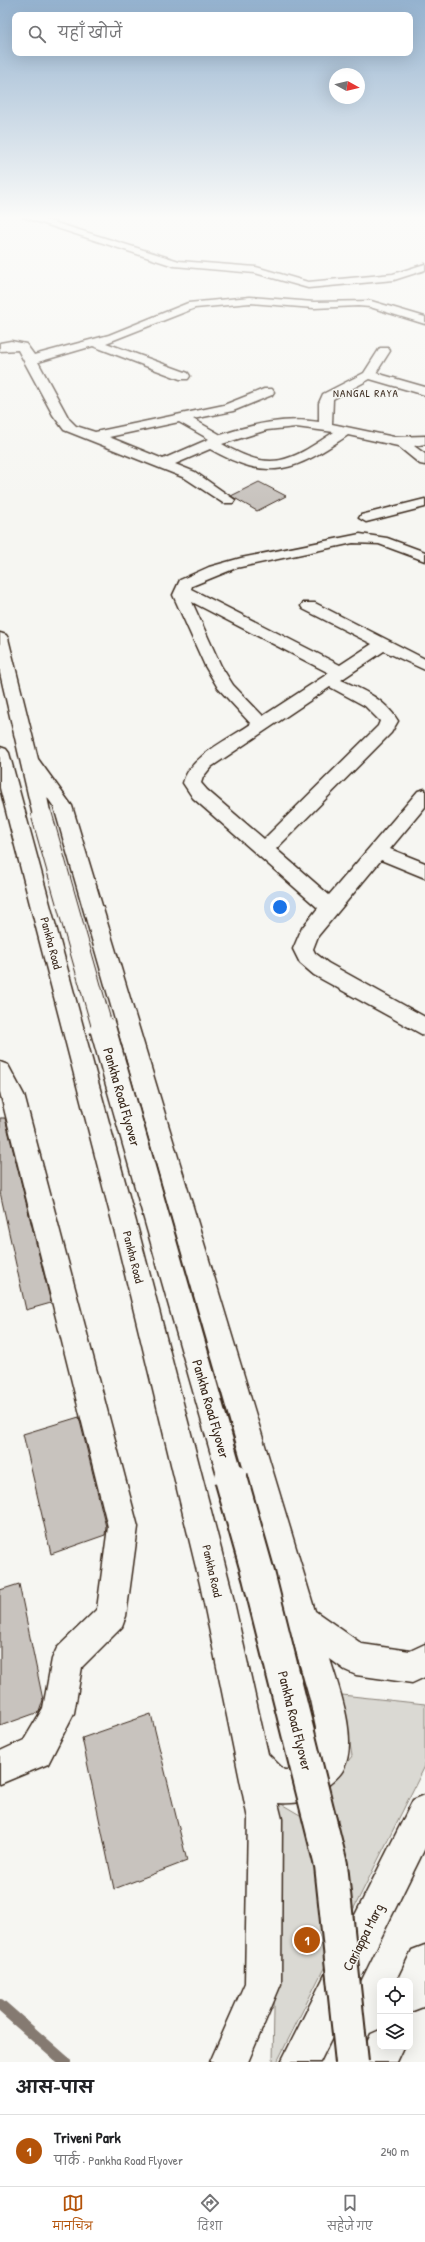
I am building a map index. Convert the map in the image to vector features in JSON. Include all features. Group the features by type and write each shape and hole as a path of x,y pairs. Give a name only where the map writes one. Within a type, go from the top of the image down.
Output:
{"street":[{"path":"31,360 113,337 172,313"},
{"path":"400,313 425,321"},
{"path":"93,342 184,376"},
{"path":"0,347 11,345 22,347 31,360 64,422 74,430 95,436 199,479 228,500"},
{"path":"325,427 325,403 327,397 369,375 384,351"},
{"path":"369,375 425,390"},
{"path":"95,436 228,408 268,392"},
{"path":"181,418 244,460 269,466 283,464 310,455 346,430"},
{"path":"163,464 215,442 266,425 305,424 346,430 404,444 425,440"},
{"path":"404,444 425,461"},
{"path":"366,518 425,503"},
{"path":"261,725 226,688 213,666 181,595 185,583 201,574 224,566 346,540 366,538 381,540 425,557"},
{"path":"182,591 334,676 387,714 389,721 384,729 264,850"},
{"path":"309,606 425,665"},
{"path":"0,638 31,763 63,806 326,1700 332,1728 331,1759 320,1771 298,1787 277,1786 253,1763"},
{"path":"330,907 200,794 192,783 194,775 205,763 383,644"},
{"name":"Pankha Road","path":"1,758 127,1233 214,1576 265,1819 263,1984 229,2062"},
{"name":"Pankha Road Flyover","path":"31,763 42,816 258,1577 331,1865 352,2062"},
{"path":"425,795 330,907 309,934 303,949 307,958 321,969 425,1027"},
{"path":"377,850 425,871"},
{"path":"0,1071 13,1095 123,1527 111,1616 68,1659 58,1713 36,1752 0,1768"},
{"path":"303,1620 356,1659 412,1667 425,1660"},
{"name":"Cariappa Marg","path":"300,2062 425,1812"},
{"path":"413,1988 425,1963"},
{"path":"377,2062 383,2050"}],"shaded area":[{"path":"342,1695 425,1704 425,1766 277,2062 273,2062 278,1802 305,1818 352,1756"}],"building":[{"path":"259,482 286,496 257,511 231,496"},
{"path":"0,1118 5,1118 51,1303 26,1310 0,1192"},
{"path":"79,1417 106,1527 105,1535 51,1554 23,1434"},
{"path":"19,1584 43,1700 39,1712 0,1726 0,1590"},
{"path":"151,1714 187,1861 114,1889 82,1738"}],"waterway":[{"path":"0,2005 65,2062"}],"place":[{"name":"Triveni Park","path":"307,1940"}],"district":[{"name":"NANGAL RAYA","path":"366,393"}]}
